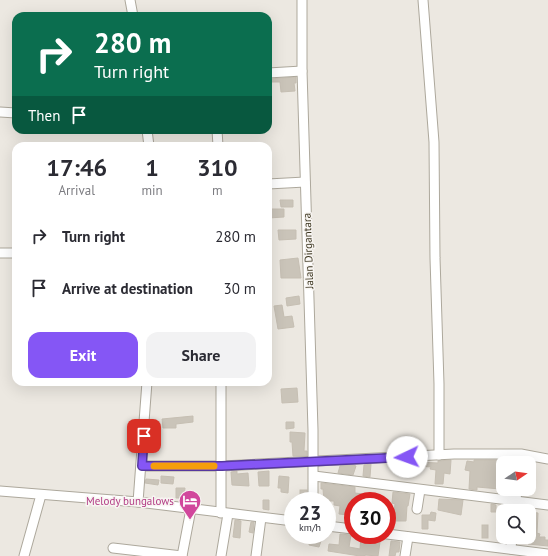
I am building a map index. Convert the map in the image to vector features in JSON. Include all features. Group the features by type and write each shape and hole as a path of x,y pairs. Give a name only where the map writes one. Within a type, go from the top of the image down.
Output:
{"street":[{"path":"130,0 132,12"},
{"name":"Jalan Dirgantara","path":"302,0 302,71 314,462 313,492"},
{"path":"423,0 434,142 439,455"},
{"path":"272,73 302,71"},
{"path":"0,112 12,112"},
{"path":"272,184 305,182"},
{"path":"0,253 12,253"},
{"path":"138,502 142,466 147,386"},
{"path":"221,386 224,513 221,556"},
{"path":"142,466 222,466 439,455 496,457"},
{"path":"536,458 548,458"},
{"path":"314,476 420,490 499,504"},
{"path":"417,509 420,490"},
{"path":"0,491 138,502 284,520"},
{"path":"24,556 41,495"},
{"path":"536,506 548,505"},
{"path":"113,548 182,556 191,509"},
{"path":"256,556 261,518"},
{"path":"396,535 548,554"},
{"path":"405,556 408,537"},
{"path":"511,544 511,549"}],"building":[{"path":"296,77 296,83 294,83 295,91 281,92 280,82 272,82 272,79"},
{"path":"280,200 293,200 293,207 281,207"},
{"path":"272,209 284,209 284,217 272,218"},
{"path":"278,230 296,230 296,239 279,240"},
{"path":"298,258 301,278 281,278 280,260"},
{"path":"299,296 300,304 287,306 286,298"},
{"path":"282,305 284,317 292,316 294,327 278,329 274,306"},
{"path":"297,388 298,402 282,403 281,389"},
{"path":"193,416 193,422 176,424 176,428 163,428 162,419"},
{"path":"286,422 294,422 294,428 286,429"},
{"path":"290,432 305,433 304,451 307,451 307,456 293,456 292,442 290,442"},
{"path":"451,460 450,474 444,473 443,484 435,484 436,470 430,469 431,467 418,466 418,462 438,463 438,461"},
{"path":"474,460 496,460 496,489 477,487 477,490 469,489 470,471 465,470 467,461 474,462"},
{"path":"371,464 370,477 363,476 364,465"},
{"path":"340,466 356,466 353,475 338,473"},
{"path":"237,471 237,474 248,473 249,486 232,485 231,472"},
{"path":"269,471 269,486 259,486 258,472"},
{"path":"161,476 174,477 173,484 161,483"},
{"path":"279,476 289,477 288,492 281,492 281,488 278,488"},
{"path":"146,479 159,480 158,485 145,483"},
{"path":"321,483 355,487 355,492 344,492 344,515 339,514 340,506 336,505 336,492 323,492 323,489 321,489"},
{"path":"176,488 185,488 184,498 176,498"},
{"path":"300,490 307,490 307,492 300,492"},
{"path":"396,492 410,494 407,506 406,521 396,521"},
{"path":"439,499 463,500 461,515 438,510"},
{"path":"263,500 269,500 269,510 263,509"},
{"path":"491,504 496,505 496,512 491,512"},
{"path":"431,512 436,513 435,521 428,520 428,529 422,529 422,515 430,515"},
{"path":"536,513 538,513 537,533 540,534 539,537 545,537 545,540 548,540 548,546 528,544 536,544"},
{"path":"235,520 241,521 240,538 233,537"},
{"path":"251,522 254,522 253,533 249,532"},
{"path":"482,525 488,525 488,538 482,538"},
{"path":"340,534 344,534 344,544 350,544 349,547 360,549 360,544 380,544 378,556 360,556 328,551 329,544 339,545"},
{"path":"396,542 400,542 399,552 396,552 395,556 389,556 391,544 396,544"},
{"path":"309,544 320,544 319,547"}],"slow traffic":[{"path":"154,466 214,466"}],"place":[{"name":"Melody bungalows","path":"190,520"}],"route":[{"path":"144,436 142,466 222,466 407,457"}]}
